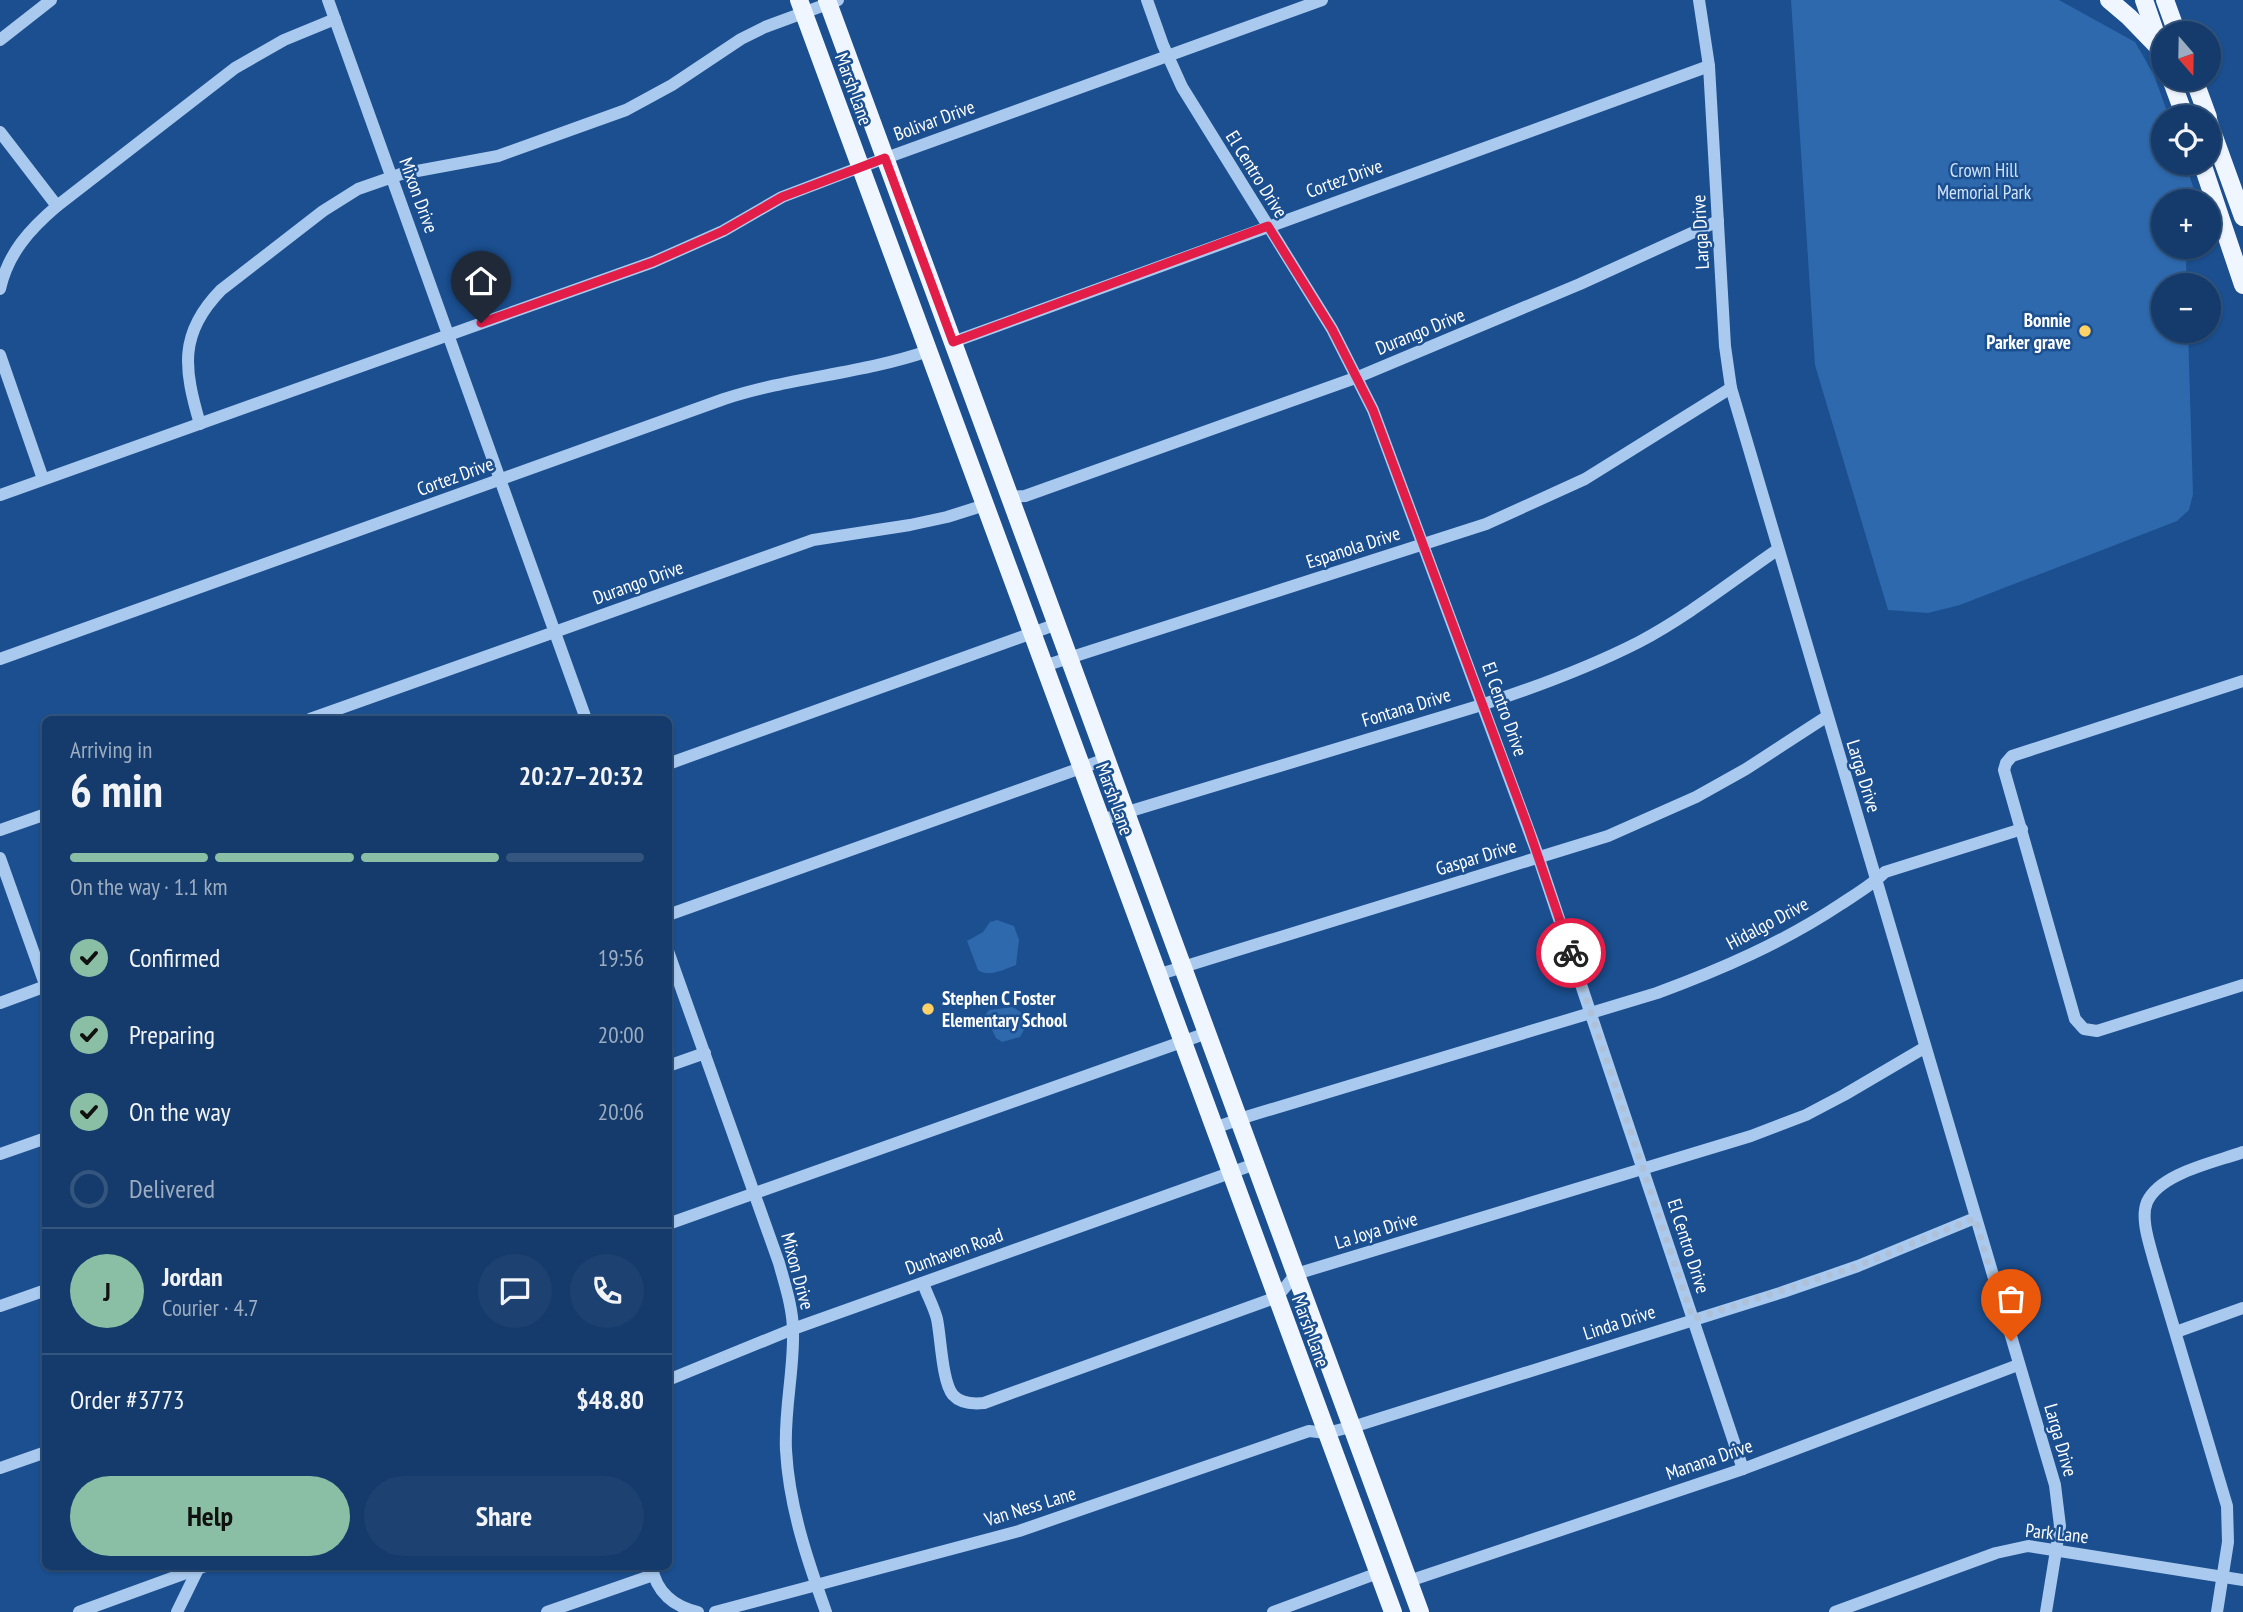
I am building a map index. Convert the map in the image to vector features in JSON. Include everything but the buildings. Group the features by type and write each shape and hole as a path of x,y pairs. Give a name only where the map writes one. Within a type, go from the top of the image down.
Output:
{"main road":[{"path":"2109,0 2151,41"},
{"path":"2144,0 2151,21"},
{"path":"2165,0 2173,21"},
{"name":"Marsh Lane","path":"831,1 885,158 1420,1612"},
{"name":"Marsh Lane","path":"801,6 1394,1612"},
{"path":"2221,153 2241,210 2221,211"},
{"path":"2221,220 2243,285"},
{"path":"928,351 953,342"},
{"path":"985,505 1010,497"},
{"path":"1393,1540 1387,1559 1378,1573 1409,1581 1398,1595 1394,1612"}],"street":[{"path":"0,40 51,0"},
{"name":"Mixon Drive","path":"328,0 585,716"},
{"name":"El Centro Drive","path":"1147,0 1168,55 1205,126 1332,329 1373,410 1539,858 1743,1469"},
{"name":"Bolivar Drive","path":"0,495 653,262 723,231 782,197 1168,55 1287,6 1322,0"},
{"name":"Larga Drive","path":"1699,0 1709,66 1725,346 1731,388 2055,1485 2060,1526 2046,1612"},
{"path":"200,424 190,390 187,362 190,338 204,307 221,290 337,201 358,189 392,176 498,156 626,110 673,85 741,39 801,6 831,1"},
{"path":"0,289 12,256 23,239 57,206 235,68 284,40 335,19"},
{"name":"Cortez Drive","path":"953,342 1709,66"},
{"path":"0,132 57,206"},
{"name":"Durango Drive","path":"1010,497 1025,496 1358,377 1556,294 1718,221"},
{"name":"Cortez Drive","path":"0,659 756,389 853,372 928,351"},
{"path":"0,355 43,479"},
{"name":"Espanola Drive","path":"1044,666 1486,524 1585,479 1731,388"},
{"name":"Durango Drive","path":"318,716 813,540 934,520 985,505"},
{"name":"Fontana Drive","path":"1101,820 1533,688 1595,663 1642,640 1689,612 1777,550"},
{"path":"672,763 1057,624"},
{"path":"2243,681 2012,756 2004,770 2074,1019 2084,1029 2097,1031 2243,985"},
{"name":"Gaspar Drive","path":"1157,975 1608,836 1696,797 1746,769 1826,717"},
{"path":"672,914 1106,759"},
{"path":"0,830 42,815"},
{"name":"Hidalgo Drive","path":"1214,1128 1679,985 1751,956 1820,918 1876,881 1885,872 2022,829"},
{"path":"0,858 42,978"},
{"name":"Mixon Drive","path":"672,962 755,1193 779,1263 790,1306 793,1329 786,1449 789,1486 798,1530 826,1612"},
{"path":"0,1003 42,988"},
{"path":"672,1223 1207,1033"},
{"name":"La Joya Drive","path":"1296,1274 1751,1136 1806,1115 1924,1048"},
{"path":"672,1065 705,1053"},
{"path":"0,1154 42,1139"},
{"path":"2217,1612 2229,1535 2227,1506 2154,1261 2146,1217 2147,1202 2156,1190 2171,1178 2243,1152"},
{"name":"Dunhaven Road","path":"672,1378 793,1329 1255,1164"},
{"name":"Linda Drive","path":"1352,1427 1858,1266 1975,1218"},
{"path":"923,1283 936,1315 946,1381 954,1396 974,1404 984,1403 1277,1297 1296,1274"},
{"path":"0,1306 42,1291"},
{"path":"2176,1332 2243,1308"},
{"name":"Manana Drive","path":"1409,1581 1743,1469 2018,1365"},
{"name":"Van Ness Lane","path":"715,1612 1056,1519 1309,1431 1327,1433 1352,1427"},
{"path":"0,1468 42,1453"},
{"name":"Park Lane","path":"1835,1612 1996,1553 2028,1546 2243,1580"},
{"path":"79,1612 192,1570"},
{"path":"177,1612 198,1570"},
{"path":"547,1612 652,1570 661,1591 673,1602 698,1612"},
{"path":"1273,1612 1378,1573"}],"green space":[{"name":"Crown Hill Memorial Park","path":"1791,0 2059,0 2135,42 2151,70 2151,91 2160,91 2165,105 2151,105 2151,175 2189,175 2194,189 2151,189 2151,259 2188,259 2186,273 2151,273 2151,343 2188,343 2193,494 2189,510 2177,521 1960,605 1928,613 1888,610 1815,365"},
{"path":"997,920 1014,926 1019,940 1016,965 997,972 982,972 978,970 967,941 983,932 990,922"},
{"path":"1013,1007 1022,1013 1026,1026 1020,1037 1002,1042 996,1038 985,1015 989,1010"}],"way so far":[{"path":"1571,953 1693,1319 1858,1266 1975,1218 2011,1341"}],"place":[{"name":"Bonnie Parker grave","path":"2085,331"},
{"name":"Stephen C Foster Elementary School","path":"928,1009"}],"route":[{"path":"481,323 653,262 723,231 782,197 885,158 953,342 1268,226 1332,329 1373,410 1528,827 1571,953"}]}
